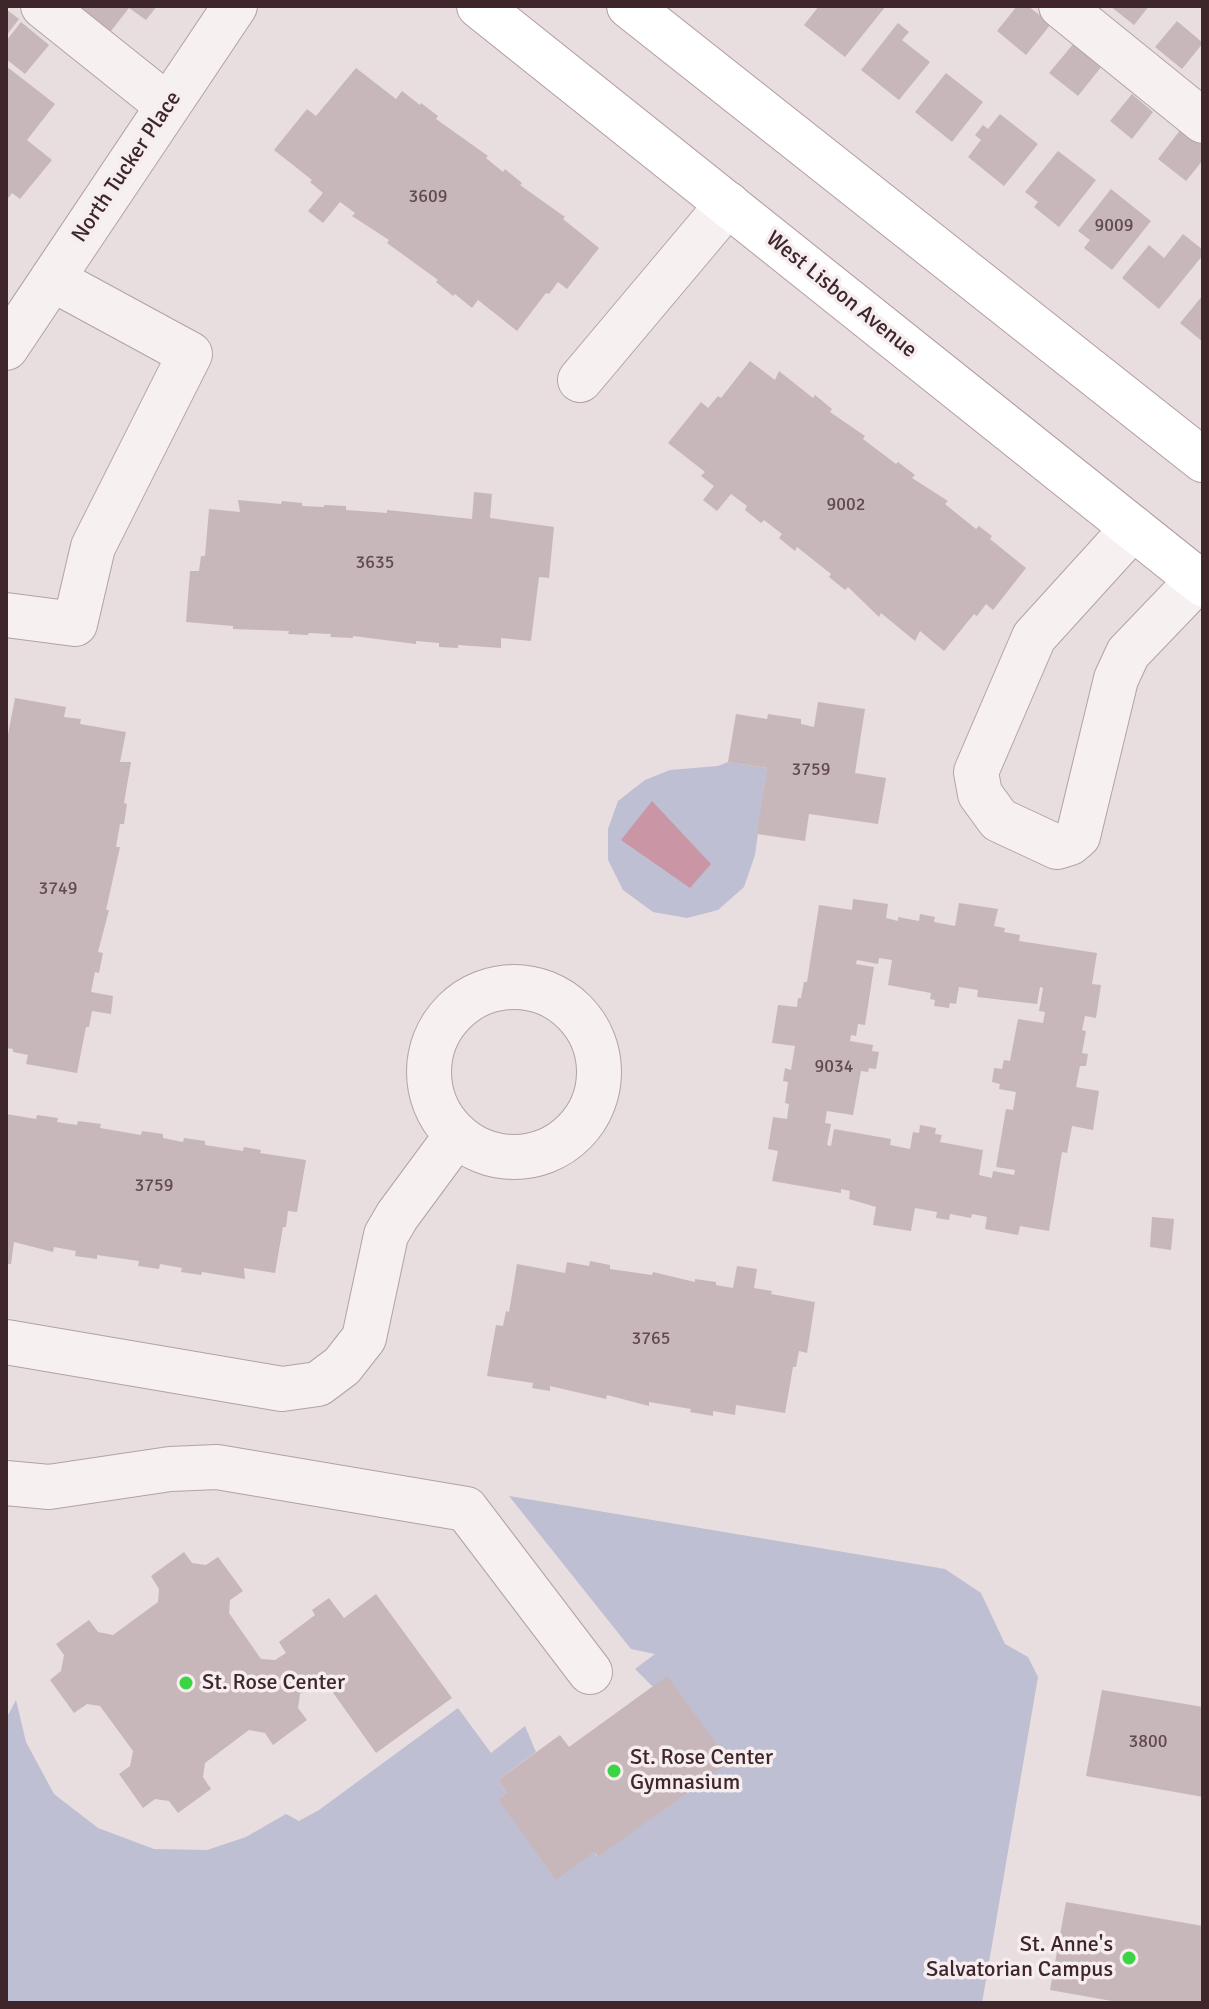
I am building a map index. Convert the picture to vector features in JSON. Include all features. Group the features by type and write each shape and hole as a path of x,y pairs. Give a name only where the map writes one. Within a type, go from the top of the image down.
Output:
{"main road":[{"name":"West Lisbon Avenue","path":"479,6 1201,582"},
{"path":"629,6 1203,460"}],"street":[{"path":"43,6 168,106"},
{"name":"North Tucker Place","path":"10,331 52,279 235,6"},
{"path":"1061,6 1203,121"},
{"path":"580,380 728,204"},
{"path":"6,615 75,624 93,547 190,354 52,279"},
{"path":"1133,528 1034,637 976,772 980,794 999,820 1057,847 1070,843 1078,836 1116,679 1128,653 1201,582"},
{"path":"6,1342 282,1389 318,1384 342,1366 364,1338 386,1235 456,1136"},
{"path":"6,1483 49,1487 170,1469 217,1467 466,1509 590,1672"}],"shaded area":[{"path":"728,762 767,768 755,855 744,887 718,910 687,918 653,912 623,890 608,860 608,829 618,801 645,780 670,770 718,766"},
{"path":"652,801 711,864 690,888 621,840"},
{"path":"509,1496 945,1569 981,1593 1005,1644 1028,1657 1038,1677 982,2003 6,2003 6,1719 16,1700 26,1742 54,1794 98,1828 154,1849 207,1850 246,1837 286,1814 299,1821 319,1810 458,1708 491,1753 525,1726 536,1752 498,1780 507,1793 498,1799 594,1852 597,1857 729,1762 635,1669 655,1654 631,1649"}],"building":[{"path":"71,6 157,6 146,20 129,8 107,36"},
{"path":"819,6 886,6 845,57 804,25"},
{"path":"1017,6 1028,6 1051,24 1026,55 997,31"},
{"path":"1110,6 1149,6 1134,25"},
{"path":"6,9 19,19 6,36"},
{"path":"1177,21 1203,43 1182,69 1155,47"},
{"path":"21,22 49,45 25,74 6,59 6,41"},
{"path":"898,23 909,32 902,40 930,62 899,100 861,70"},
{"path":"1074,43 1102,66 1078,96 1049,73"},
{"path":"6,66 55,104 27,140 52,160 20,199 12,193 6,201"},
{"path":"356,68 396,99 402,91 421,103 438,116 436,119 488,156 486,158 503,172 505,169 522,183 520,185 565,217 563,219 599,248 567,289 558,282 549,294 546,293 517,331 478,300 472,308 455,294 453,296 436,282 438,280 387,243 389,240 352,216 355,213 340,202 323,223 308,211 323,193 310,182 312,180 274,150 307,109 316,116"},
{"path":"946,73 983,102 952,142 915,112"},
{"path":"1132,94 1153,112 1132,139 1110,121"},
{"path":"1000,114 1038,144 1004,186 968,157 981,140 975,135 983,125 988,129"},
{"path":"1181,129 1203,146 1203,160 1186,181 1158,159"},
{"path":"1058,151 1096,180 1059,227 1034,207 1038,202 1025,192"},
{"path":"1111,189 1151,221 1112,270 1084,248 1090,240 1078,231"},
{"path":"1183,234 1203,250 1203,255 1159,309 1122,278 1149,245 1164,258"},
{"path":"1203,295 1203,342 1180,323"},
{"path":"750,361 775,380 779,371 813,398 815,395 832,409 830,412 865,436 863,439 896,464 898,462 915,475 912,478 948,501 945,504 976,529 979,526 992,536 990,539 1026,568 993,610 986,604 977,616 974,614 944,651 920,631 915,641 881,613 879,617 848,587 845,590 829,577 831,574 797,547 795,551 779,538 782,534 745,510 747,506 731,494 717,511 703,500 714,486 701,476 705,472 668,443 701,402 708,408 718,396 721,398"},
{"path":"474,492 492,494 490,518 554,527 549,578 539,577 531,641 501,638 501,648 439,647 439,643 330,637 331,634 288,634 289,631 233,629 233,626 186,622 190,571 199,571 201,556 205,556 209,509 240,512 238,500 281,504 282,501 302,503 302,506 346,506 346,510 387,513 387,510 472,519"},
{"path":"15,698 66,707 64,717 81,719 80,724 126,732 120,762 131,762 124,824 120,824 116,847 120,847 98,952 103,953 91,992 113,996 111,1014 92,1011 77,1073 26,1064 28,1055 6,1048 6,745"},
{"path":"818,702 865,709 855,773 886,778 878,824 809,814 805,841 757,834 767,768 728,762 736,714 767,719 768,714 801,719 801,724 814,727"},
{"path":"853,899 888,904 886,918 919,921 920,914 935,917 934,922 955,926 959,903 998,909 994,926 1020,935 1019,941 1097,953 1092,984 1101,985 1096,1018 1085,1016 1082,1053 1088,1054 1086,1066 1080,1066 1076,1087 1099,1091 1093,1130 1072,1126 1067,1153 1062,1152 1049,1231 1020,1226 1018,1235 985,1229 987,1217 950,1214 949,1220 936,1218 937,1212 915,1208 911,1231 873,1225 876,1207 849,1199 850,1191 841,1189 841,1193 772,1181 778,1151 768,1149 773,1117 787,1119 789,1104 785,1103 788,1082 783,1081 785,1068 791,1070 795,1046 772,1043 778,1005 797,1007 798,998 801,998 804,982 807,982 819,905 852,910","holes":["879,958 892,960 888,985 931,993 934,1006 949,1008 950,1003 956,1004 959,987 978,990 977,997 1037,1004 1040,987 1043,988 1039,1011 1045,1012 1043,1023 1018,1019 1010,1061 1004,1060 1002,1069 994,1068 992,1082 1000,1084 999,1089 1016,1092 1013,1110 1006,1109 996,1167 1015,1170 1014,1175 993,1171 992,1178 979,1175 983,1150 940,1142 942,1135 935,1134 936,1128 920,1125 919,1133 913,1132 910,1149 890,1145 891,1139 834,1129 831,1146 827,1145 831,1124 825,1123 827,1111 853,1115 861,1071 876,1069 879,1052 872,1051 873,1045 850,1041 851,1035 856,1036 858,1024 865,1025 874,967 856,964 857,960 878,964"]},
{"path":"6,1114 36,1119 37,1115 58,1118 57,1122 77,1125 78,1121 101,1124 100,1128 141,1135 142,1131 163,1134 163,1138 183,1142 184,1138 205,1141 205,1145 243,1151 244,1147 261,1150 260,1153 306,1160 297,1212 288,1211 275,1273 244,1268 245,1279 202,1272 201,1275 160,1264 159,1269 138,1266 139,1261 97,1255 97,1259 75,1256 76,1251 54,1247 53,1252 14,1242 11,1264 6,1264"},
{"path":"1152,1217 1174,1219 1171,1250 1150,1247"},
{"path":"590,1261 610,1265 610,1269 652,1275 653,1272 695,1282 695,1279 716,1282 716,1285 733,1288 737,1266 757,1269 754,1288 815,1302 807,1353 799,1351 796,1367 793,1367 785,1413 736,1405 735,1415 713,1411 713,1416 690,1412 691,1409 649,1402 649,1406 607,1395 606,1399 550,1386 550,1391 532,1388 533,1383 487,1376 496,1325 503,1326 506,1311 509,1312 517,1264 565,1273 567,1262 589,1266"},
{"name":"St. Rose Center","path":"184,1552 192,1563 206,1565 218,1557 243,1591 230,1600 229,1613 261,1659 275,1660 286,1653 279,1642 315,1615 312,1610 329,1598 344,1618 376,1594 452,1698 376,1753 324,1680 300,1694 298,1708 307,1720 273,1745 265,1733 249,1730 205,1763 203,1777 211,1789 178,1813 169,1801 155,1799 143,1808 119,1774 130,1766 133,1751 100,1706 87,1704 74,1713 50,1680 61,1671 64,1655 56,1644 89,1620 98,1632 113,1635 158,1602 159,1589 151,1576"},
{"name":"St. Rose Center Gymnasium","path":"667,1676 730,1762 598,1857 594,1852 556,1880 498,1799 507,1793 498,1780 560,1735 569,1747"},
{"path":"1102,1690 1203,1707 1203,1797 1086,1776"},
{"name":"St. Anne's Salvatorian Campus","path":"1066,1902 1203,1926 1203,2003 1123,2003 1050,1990"}],"place":[{"name":"St. Rose Center","path":"186,1683"},
{"name":"St. Rose Center Gymnasium","path":"614,1771"},
{"name":"St. Anne's Salvatorian Campus","path":"1129,1958"}]}
